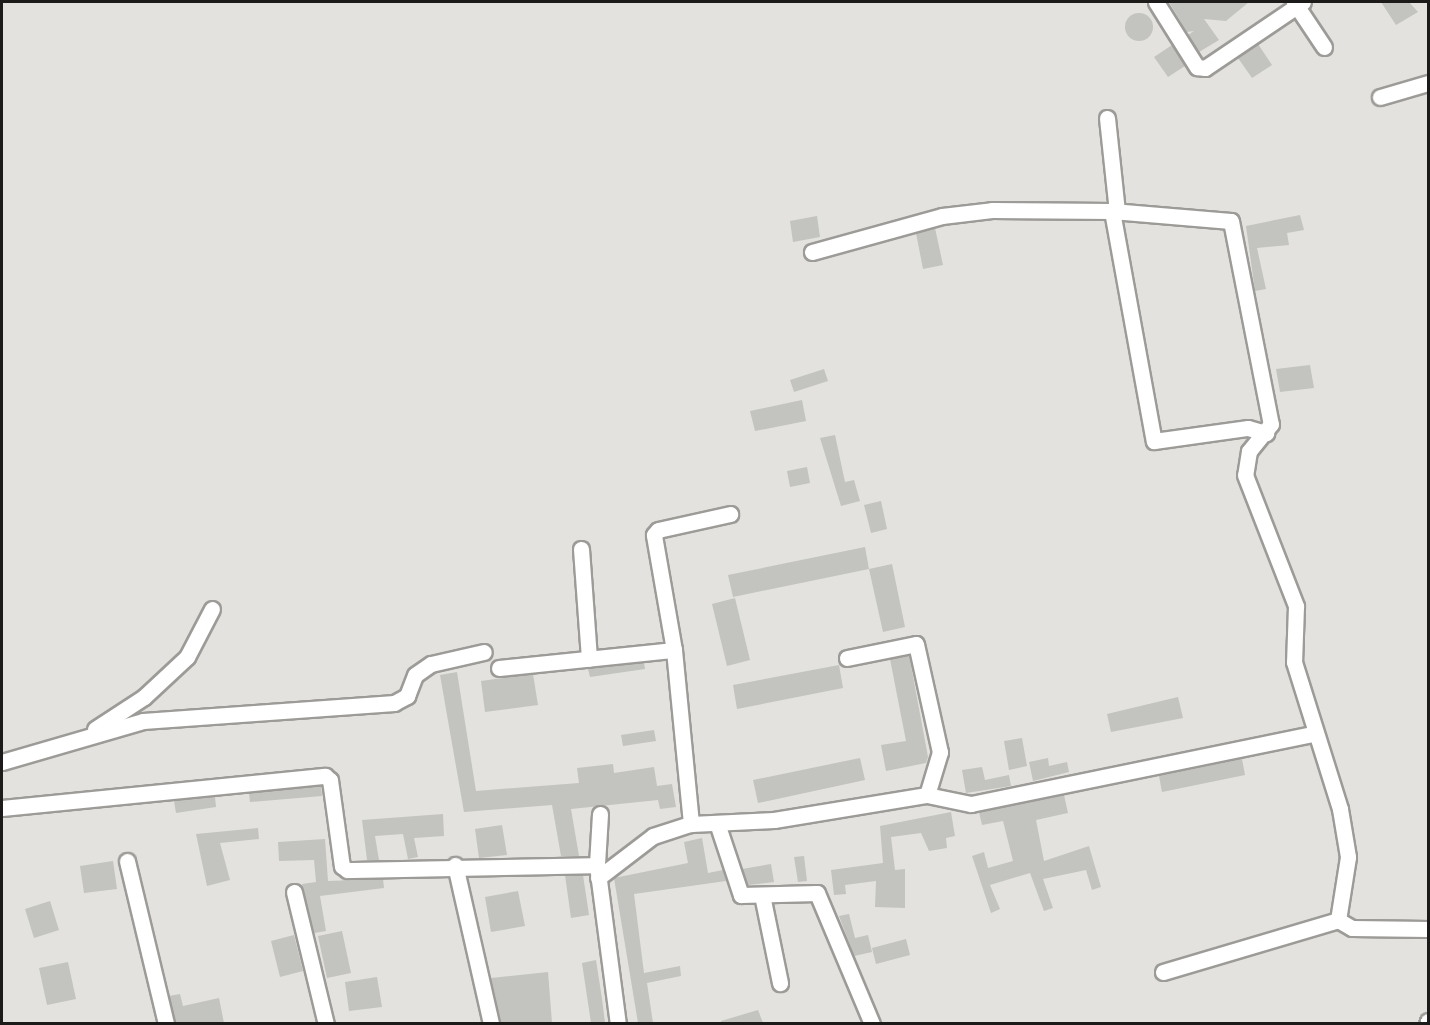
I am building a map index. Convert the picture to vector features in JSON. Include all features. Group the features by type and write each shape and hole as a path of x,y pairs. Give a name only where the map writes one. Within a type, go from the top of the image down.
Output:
{"street":[{"path":"1156,2 1201,68 1298,3 1324,47"},
{"path":"1380,97 1428,83"},
{"path":"1107,118 1115,211 1154,441 1248,428 1266,433"},
{"path":"812,252 942,216 1040,208 1115,211 1231,222 1271,418 1266,433 1249,452 1245,475 1296,606 1294,662 1313,734 1346,841 1338,920"},
{"path":"691,824 674,650 654,535 658,530 730,514"},
{"path":"581,549 589,658"},
{"path":"80,738 144,697 187,657 212,609"},
{"path":"847,658 916,644 940,752 927,795"},
{"path":"499,668 674,650"},
{"path":"2,762 143,721 394,703 407,696 415,675 431,664 484,652"},
{"path":"2,808 325,776 330,780 344,868 455,865 476,871 598,871 653,836 691,824 774,820 927,795 971,804 1313,734"},
{"path":"600,814 598,871 618,1023"},
{"path":"717,823 736,891 762,895 817,893 872,1023"},
{"path":"127,861 166,1023"},
{"path":"455,865 491,1023"},
{"path":"294,892 326,1023"},
{"path":"762,895 780,983"},
{"path":"1163,972 1338,920 1352,928 1428,929"}],"building":[{"path":"1169,2 1249,2 1226,21 1204,19 1219,40 1199,52 1188,35 1194,31 1187,32"},
{"path":"1381,2 1409,2 1418,12 1396,25"},
{"path":"1139,13 1149,17 1153,27 1149,37 1139,41 1129,37 1125,27 1129,17"},
{"path":"1258,44 1272,65 1252,78 1238,58"},
{"path":"1172,45 1185,66 1168,77 1154,57"},
{"path":"1300,215 1304,230 1287,233 1289,245 1257,248 1266,289 1255,291 1246,226"},
{"path":"817,216 820,237 793,242 790,221"},
{"path":"935,228 943,265 923,269 916,233"},
{"path":"1310,365 1314,388 1280,392 1276,369"},
{"path":"824,369 828,381 794,392 790,380"},
{"path":"802,400 806,421 755,431 750,411"},
{"path":"835,435 845,482 854,480 860,501 841,506 820,438"},
{"path":"807,467 810,483 790,487 787,471"},
{"path":"881,501 887,529 871,533 864,505"},
{"path":"865,547 869,569 733,597 728,575"},
{"path":"892,564 905,627 883,632 869,569"},
{"path":"735,598 750,660 727,666 712,604"},
{"path":"909,655 928,757 926,763 886,771 881,745 906,741 890,659"},
{"path":"644,663 645,669 590,677 588,669"},
{"path":"839,665 843,688 737,709 733,685"},
{"path":"457,672 476,791 579,783 577,768 613,764 614,773 654,767 657,786 672,784 676,807 660,809 658,800 571,809 579,856 561,856 552,805 464,812 440,675"},
{"path":"533,674 538,705 485,712 481,681"},
{"path":"1178,697 1183,718 1111,732 1107,714"},
{"path":"654,730 656,741 623,746 621,735"},
{"path":"1022,738 1027,766 1009,770 1004,741"},
{"path":"860,758 865,780 758,803 753,780"},
{"path":"1048,758 1049,766 1067,762 1069,772 1033,781 1029,762"},
{"path":"1242,759 1245,775 1162,792 1159,776"},
{"path":"982,767 985,780 1009,775 1011,786 966,793 962,770"},
{"path":"321,786 322,796 250,802 249,793"},
{"path":"1064,795 1068,813 1036,820 1044,861 1089,846 1101,887 1092,890 1086,870 1043,879 1053,908 1044,911 1030,873 990,885 1000,909 991,913 972,856 984,852 988,868 1013,861 1003,821 982,825 979,812"},
{"path":"215,797 216,807 176,813 174,801"},
{"path":"951,812 955,836 946,838 947,848 929,851 921,833 891,837 895,870 905,869 905,908 875,907 876,881 845,885 846,894 834,895 831,870 883,863 880,826"},
{"path":"443,814 444,836 414,838 418,857 408,859 403,834 375,836 379,860 367,860 362,820"},
{"path":"502,825 507,855 479,858 475,829"},
{"path":"258,828 259,839 220,843 230,880 207,886 196,834"},
{"path":"702,838 708,873 723,870 726,881 634,894 644,973 680,966 681,976 647,983 653,1023 638,1023 614,878 688,863 684,842"},
{"path":"325,839 328,881 383,879 384,888 320,896 326,931 314,933 302,884 316,882 314,860 279,861 278,842"},
{"path":"804,856 807,881 798,882 794,857"},
{"path":"113,861 117,889 84,893 80,866"},
{"path":"771,864 774,882 748,885 742,869"},
{"path":"565,875 583,875 589,915 571,918"},
{"path":"518,891 525,926 491,932 485,897"},
{"path":"50,901 59,930 34,938 25,909"},
{"path":"849,914 855,938 868,935 872,952 854,956 839,916"},
{"path":"342,931 351,973 327,978 318,936"},
{"path":"294,935 303,971 280,977 271,941"},
{"path":"906,939 910,955 876,964 872,948"},
{"path":"596,960 605,1023 591,1023 582,963"},
{"path":"68,962 76,999 47,1005 39,968"},
{"path":"548,972 552,1023 501,1023 491,978"},
{"path":"377,977 382,1007 349,1011 345,982"},
{"path":"180,994 183,1006 219,998 224,1023 176,1023 169,996"},
{"path":"758,1010 763,1023 721,1023 721,1021"}]}
